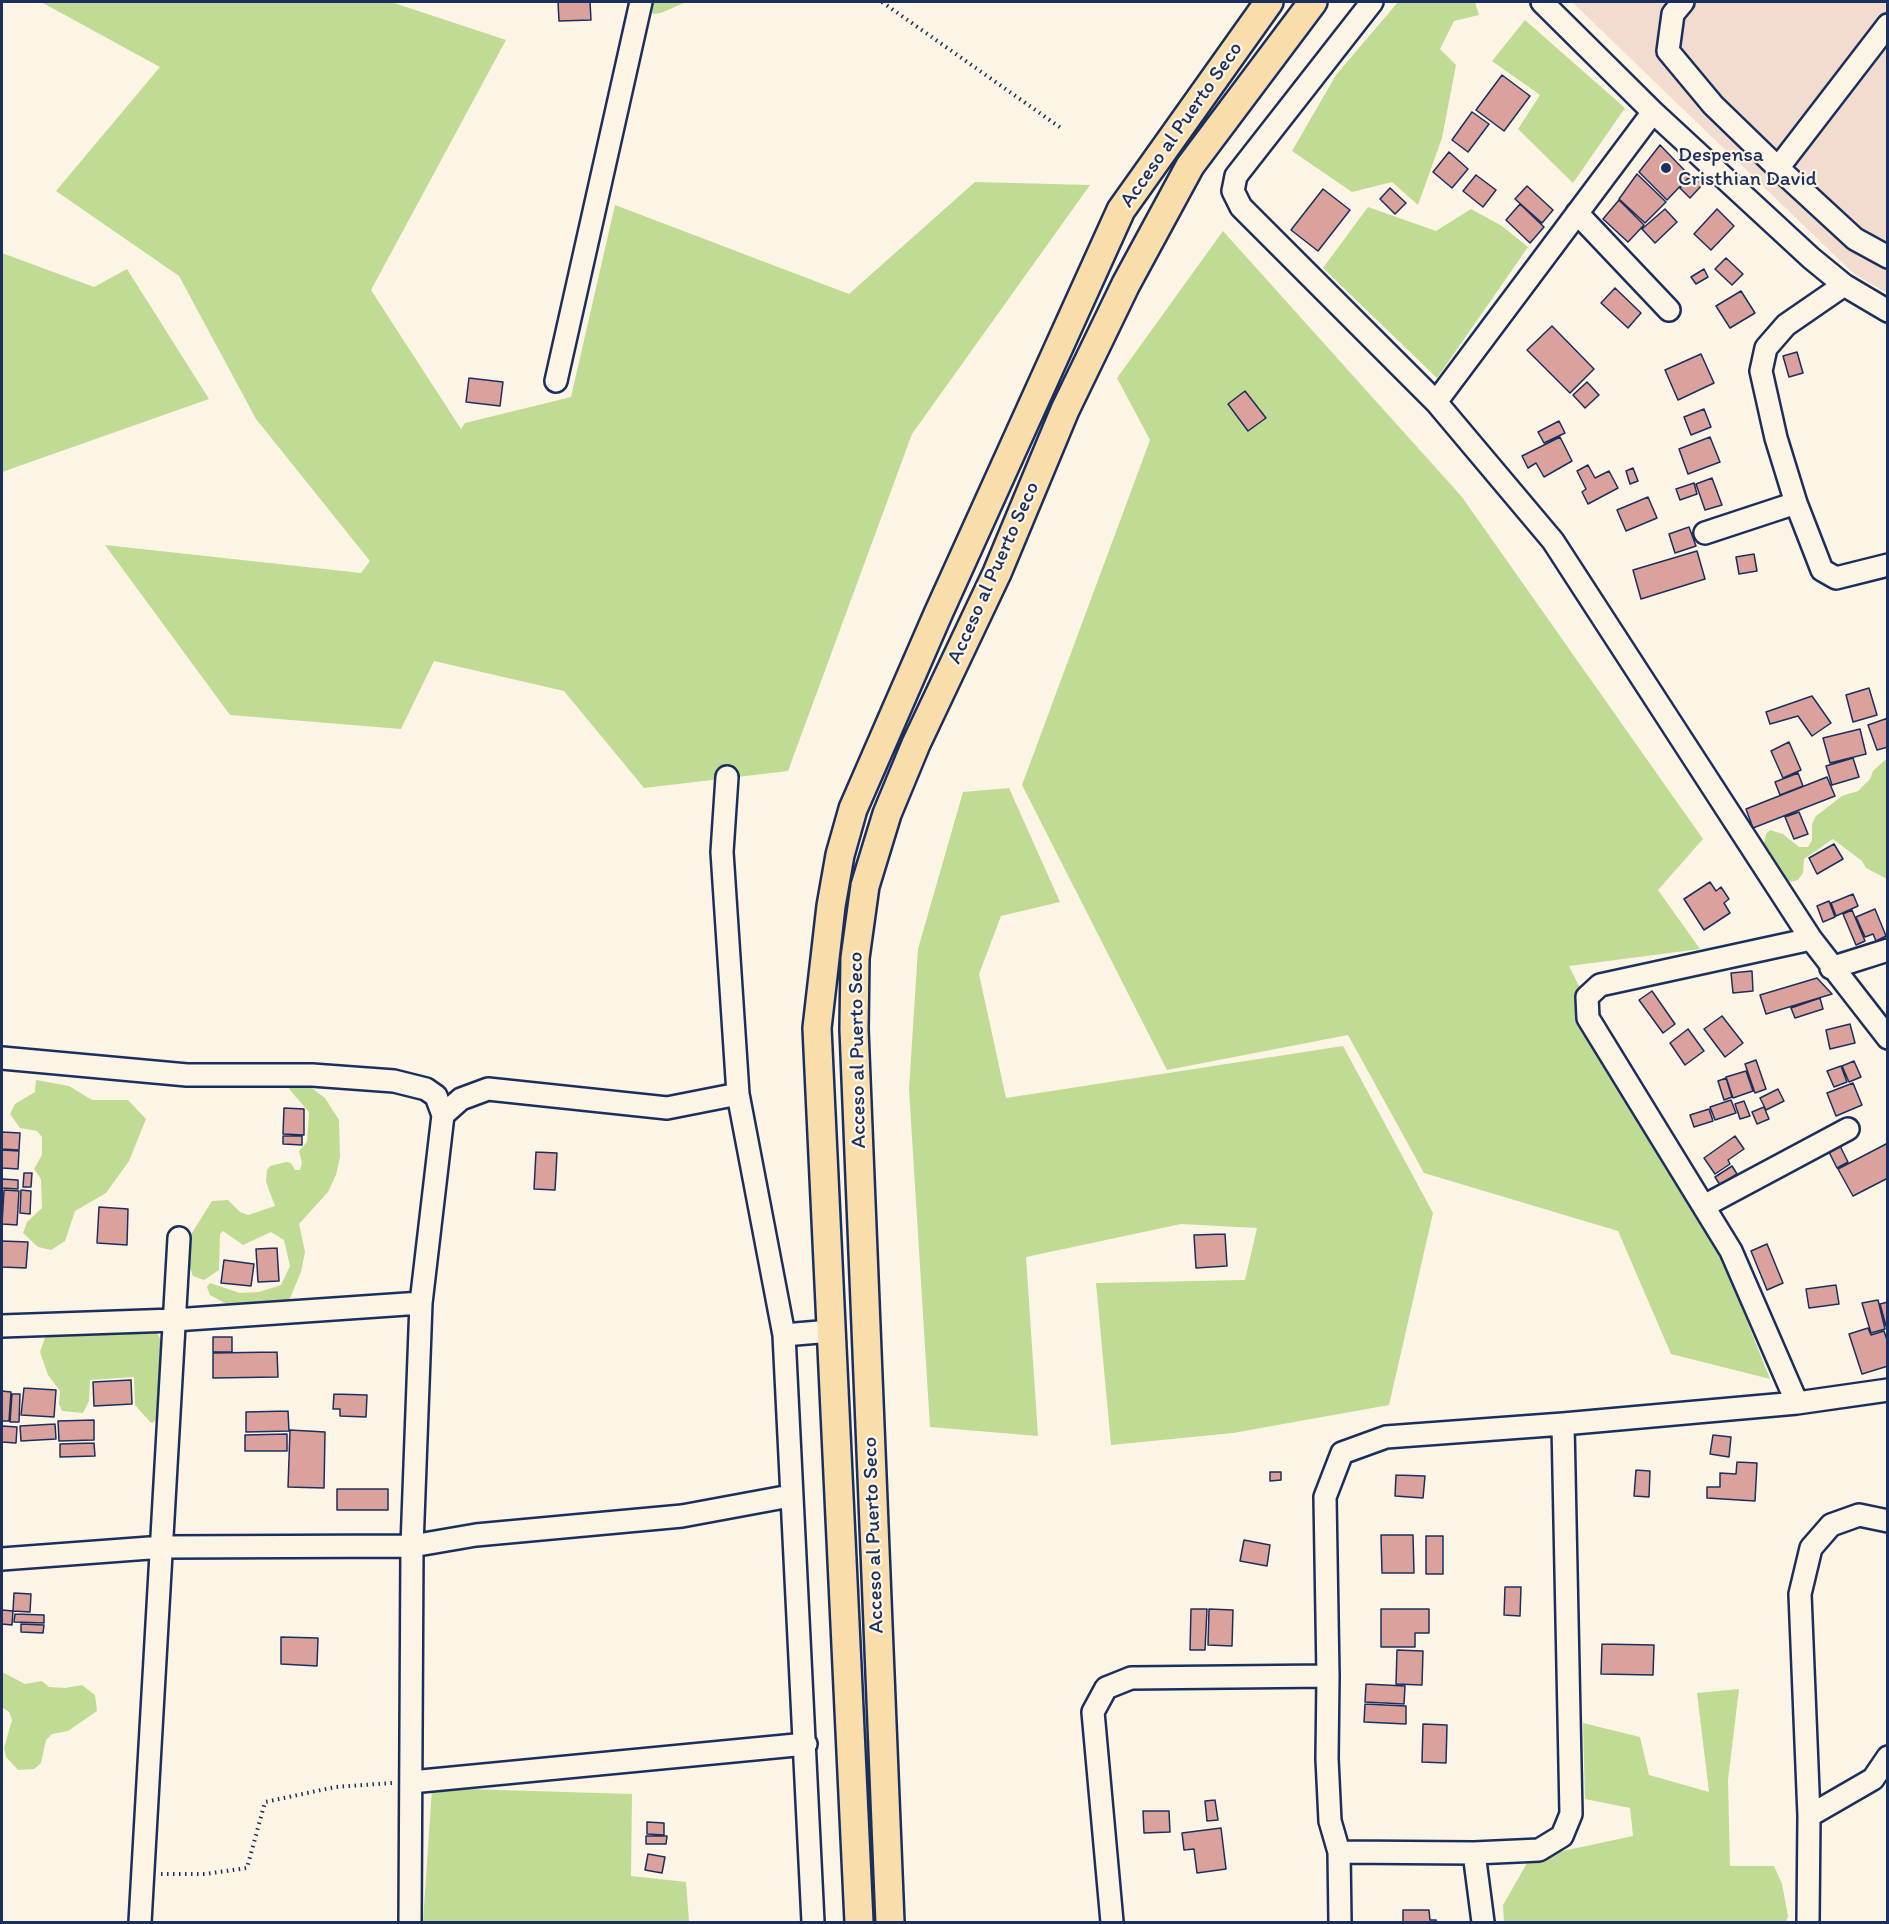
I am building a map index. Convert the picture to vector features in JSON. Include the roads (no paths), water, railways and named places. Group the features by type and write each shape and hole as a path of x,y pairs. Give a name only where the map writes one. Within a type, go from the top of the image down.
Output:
{"main road":[{"name":"Acceso al Puerto Seco","path":"859,1923 817,1028 831,906 840,855 853,809 938,614 1121,210 1269,2"},
{"name":"Acceso al Puerto Seco","path":"890,1923 854,1029 855,958 865,886 887,814 916,744 997,573 1065,410 1126,284 1190,166 1313,2"}],"street":[{"path":"556,381 641,2"},
{"path":"1372,2 1236,176 1233,191 1241,207 1436,402 1553,541 1811,939 1887,1038"},
{"path":"1542,2 1653,112 1802,250 1844,285 1887,311"},
{"path":"1683,2 1673,15 1668,51 1713,105 1778,168 1855,239 1887,257"},
{"path":"1778,168 1887,25"},
{"path":"1436,402 1653,112"},
{"path":"1577,213 1669,310"},
{"path":"1844,285 1786,325 1766,348 1761,371 1776,438 1796,503 1822,570 1836,578 1887,565"},
{"path":"1705,533 1796,503"},
{"path":"727,777 722,852 738,1095 784,1335 790,1496 806,1743 813,1923"},
{"path":"1797,1403 1731,1251 1588,1018 1587,998 1599,985 1811,939"},
{"path":"1832,968 1887,950"},
{"path":"2,1058 187,1075 312,1075 394,1081 426,1089 436,1096 443,1115 421,1303 412,1546 410,1923"},
{"path":"443,1115 461,1099 488,1089 667,1108 738,1095"},
{"path":"1704,1206 1848,1129"},
{"path":"140,1923 179,1238"},
{"path":"2,1326 174,1320 421,1303"},
{"path":"784,1335 831,1330"},
{"path":"1340,1923 1339,1852 1330,1821 1327,1759 1325,1497 1342,1453 1386,1437 1797,1403 1887,1390"},
{"path":"1339,1852 1474,1853 1539,1850 1562,1836 1571,1814 1563,1424"},
{"path":"2,1559 163,1547 412,1546 476,1535 682,1516 790,1496"},
{"path":"1808,1923 1809,1816 1800,1594 1811,1548 1831,1524 1859,1515 1887,1521"},
{"path":"1112,1923 1093,1713 1106,1688 1131,1678 1328,1676"},
{"path":"411,1782 806,1743"},
{"path":"1809,1816 1873,1779 1887,1757"},
{"path":"1474,1853 1483,1923"}],"place":[{"name":"Despensa Cristhian David","path":"1666,168"}]}
